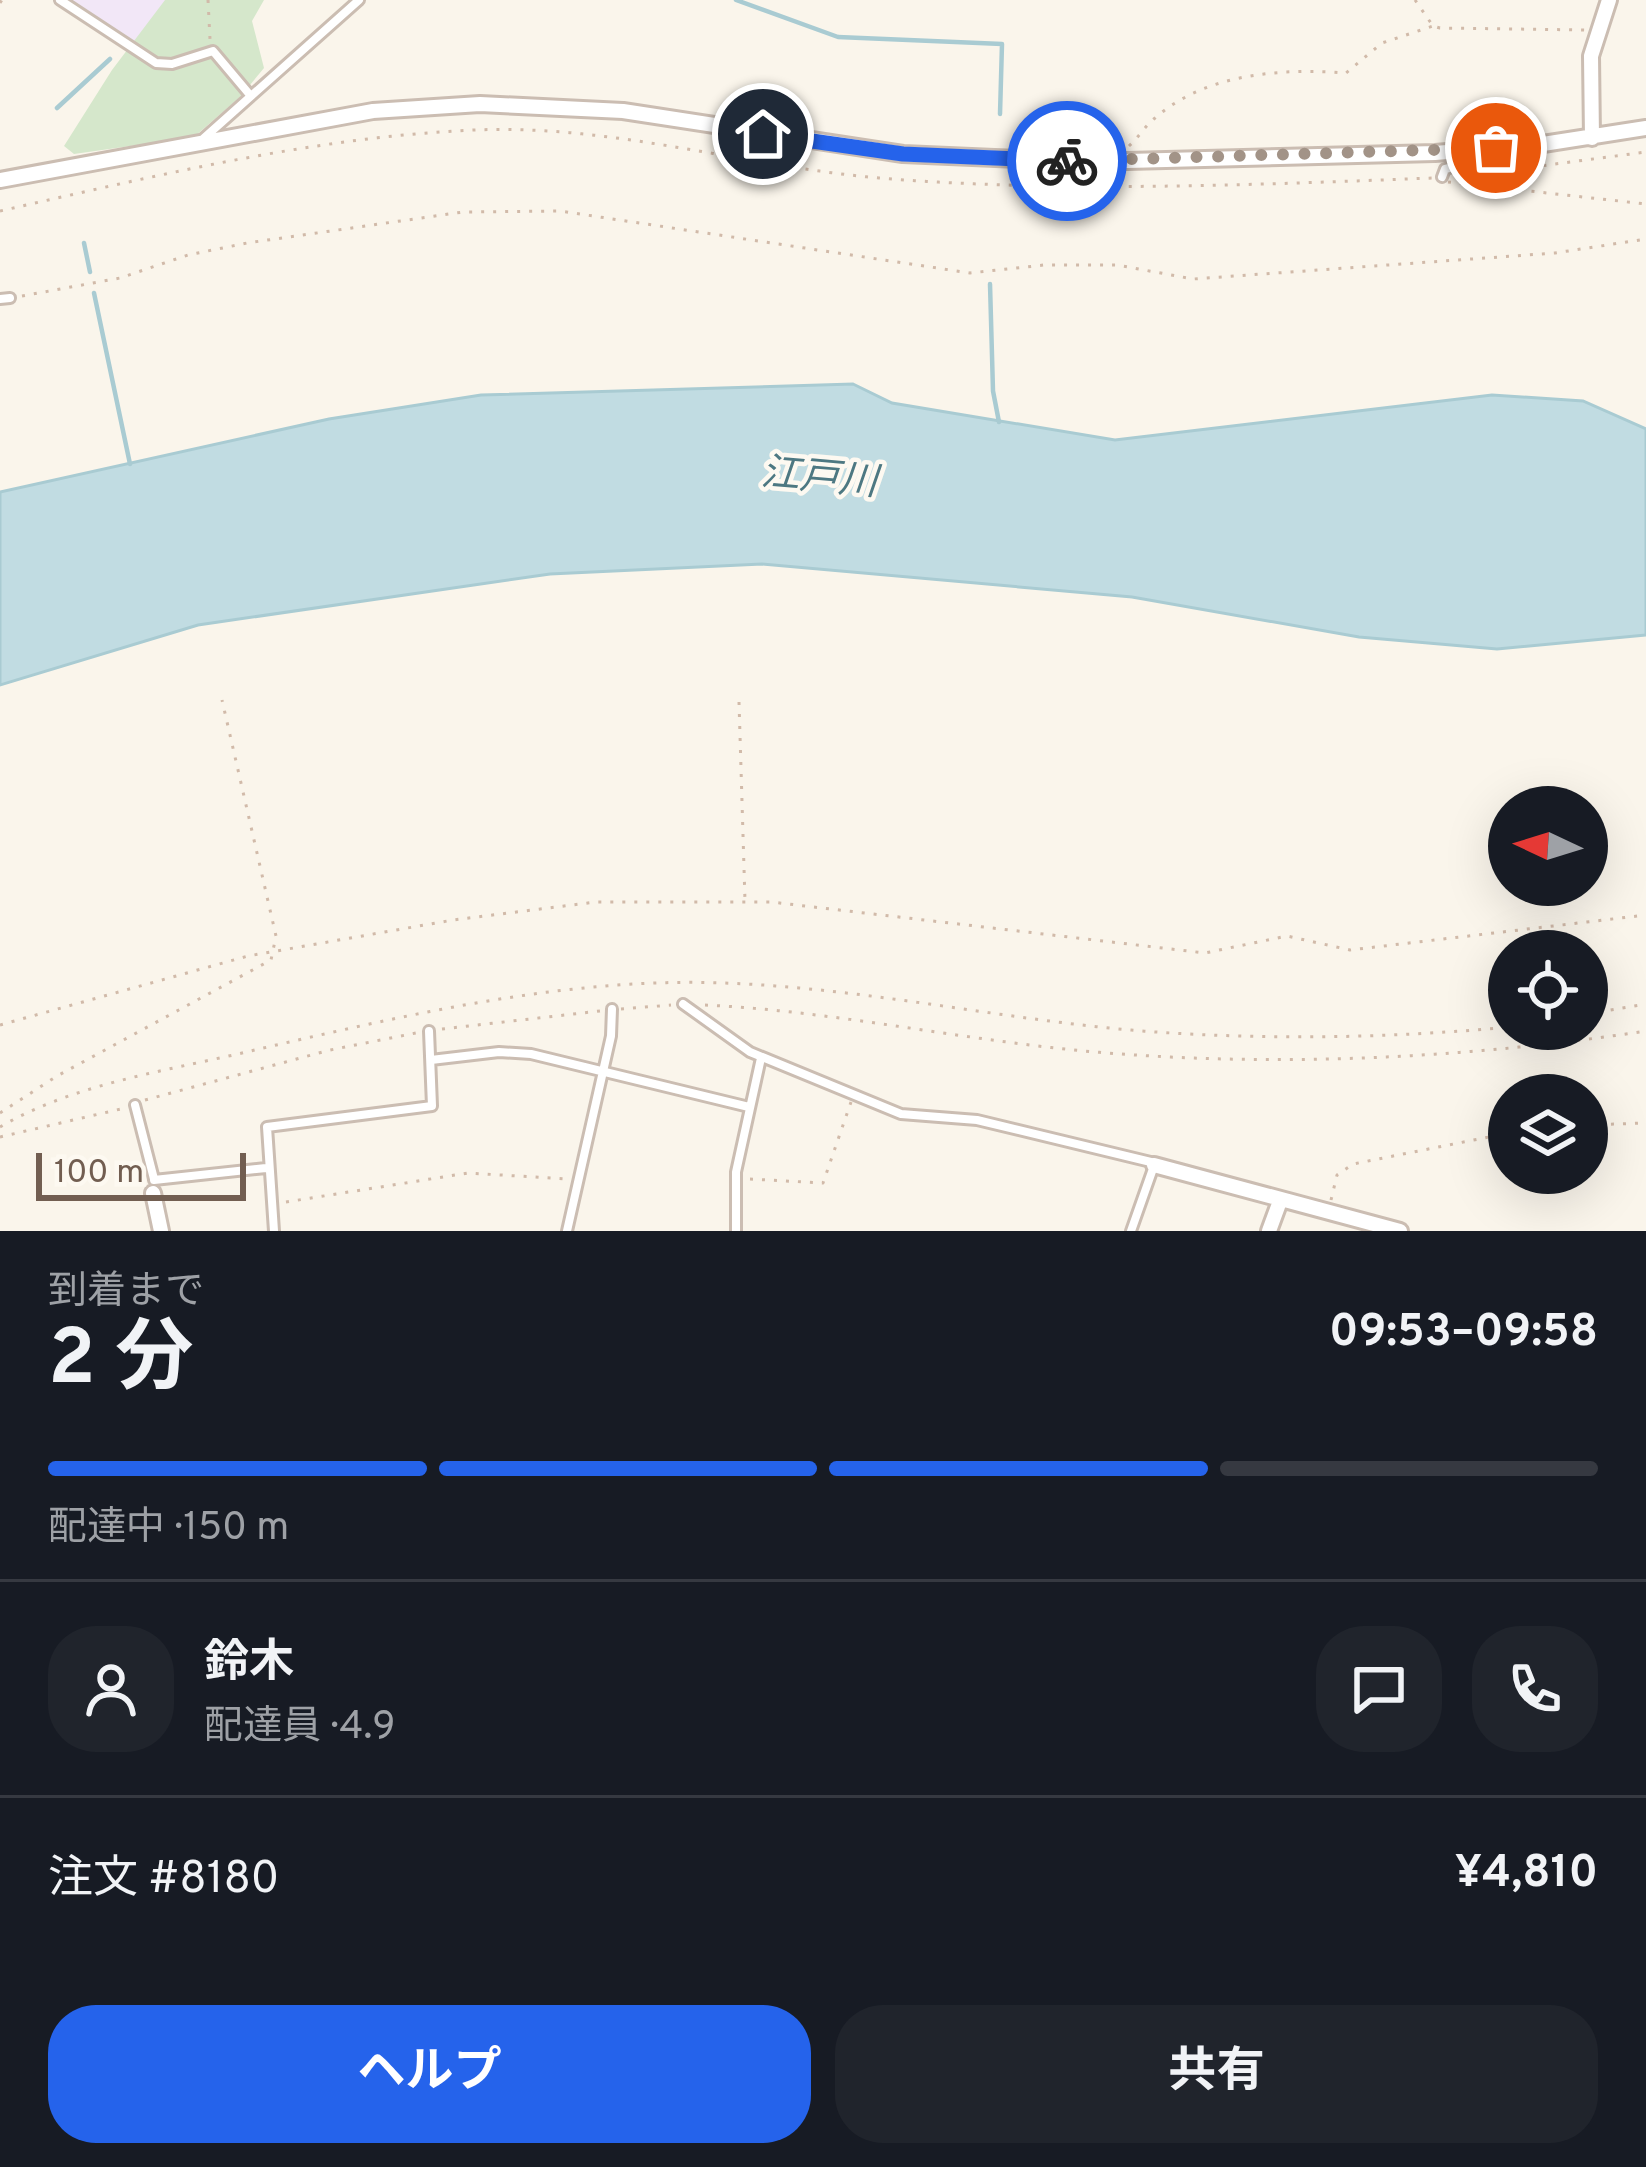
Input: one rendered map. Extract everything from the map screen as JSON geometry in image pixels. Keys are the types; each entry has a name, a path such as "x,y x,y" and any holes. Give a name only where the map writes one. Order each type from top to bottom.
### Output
{"street":[{"path":"1592,138 1589,88 1598,32 1609,0"},
{"path":"0,180 373,112 500,104 622,111 903,154 1108,162 1496,148 1646,128"},
{"path":"1154,1165 1371,1227 1400,1231"},
{"path":"153,1186 161,1231"},
{"path":"1270,1231 1280,1201"},
{"path":"1320,1231 1326,1213"}],"lane":[{"path":"60,0 156,63 172,64 213,51 250,95"},
{"path":"200,142 359,0"},
{"path":"1442,177 1445,169 1487,159 1496,148"},
{"path":"683,1004 761,1058 853,1098 916,1118 977,1120 1040,1133 1154,1165 1131,1231"},
{"path":"567,1231 604,1069 612,1010"},
{"path":"274,1231 266,1168 267,1126 432,1106 429,1031"},
{"path":"430,1060 512,1052 604,1069 749,1107"},
{"path":"736,1231 736,1178 761,1058"},
{"path":"135,1106 153,1186 266,1168"}],"path":[{"path":"208,0 211,46"},
{"path":"1414,0 1432,26"},
{"path":"1108,162 1145,132 1154,118 1200,93 1265,72 1346,73 1382,43 1407,31 1432,26 1598,32"},
{"path":"0,211 355,140 476,130 569,131 878,178 1220,187 1524,171 1646,152"},
{"path":"1442,177 1452,186 1646,204"},
{"path":"5,298 120,278 188,255 248,243 463,212 560,212 970,273 1044,265 1117,265 1193,279 1532,255 1646,239"},
{"path":"0,1113 57,1076 271,960 276,936 222,700"},
{"path":"739,702 745,902"},
{"path":"0,1025 274,951 453,920 596,902 745,902 1205,953 1288,936 1350,950 1646,915"},
{"path":"0,1137 135,1106 330,1050 429,1031 683,1004 821,1014 1039,1046 1189,1058 1343,1059 1526,1049 1646,1031"},
{"path":"1608,1010 1646,1004"},
{"path":"1216,1034 1488,1028"},
{"path":"736,1178 823,1183 853,1098"},
{"path":"1608,1124 1646,1123"},
{"path":"1326,1213 1337,1175 1353,1164 1488,1137"},
{"path":"272,1202 468,1173 576,1180"}],"shaded area":[{"path":"67,0 203,0 160,59"}],"green space":[{"path":"165,0 264,0 252,21 264,68 240,97 194,137 74,154 64,146 112,70"}],"water":[{"name":"江戸川","path":"853,384 892,403 1115,440 1492,395 1583,401 1646,429 1646,635 1497,649 1359,637 1132,597 762,564 550,574 198,625 0,685 0,492 329,419 481,395"}],"waterway":[{"path":"736,0 838,37 1002,44 1000,114"},
{"path":"57,108 110,59"},
{"path":"84,243 90,272"},
{"path":"990,284 993,391 999,422"},
{"path":"94,293 130,464"}],"way so far":[{"path":"1067,161 1496,148"}],"route":[{"path":"763,134 903,154 1067,161"}]}
